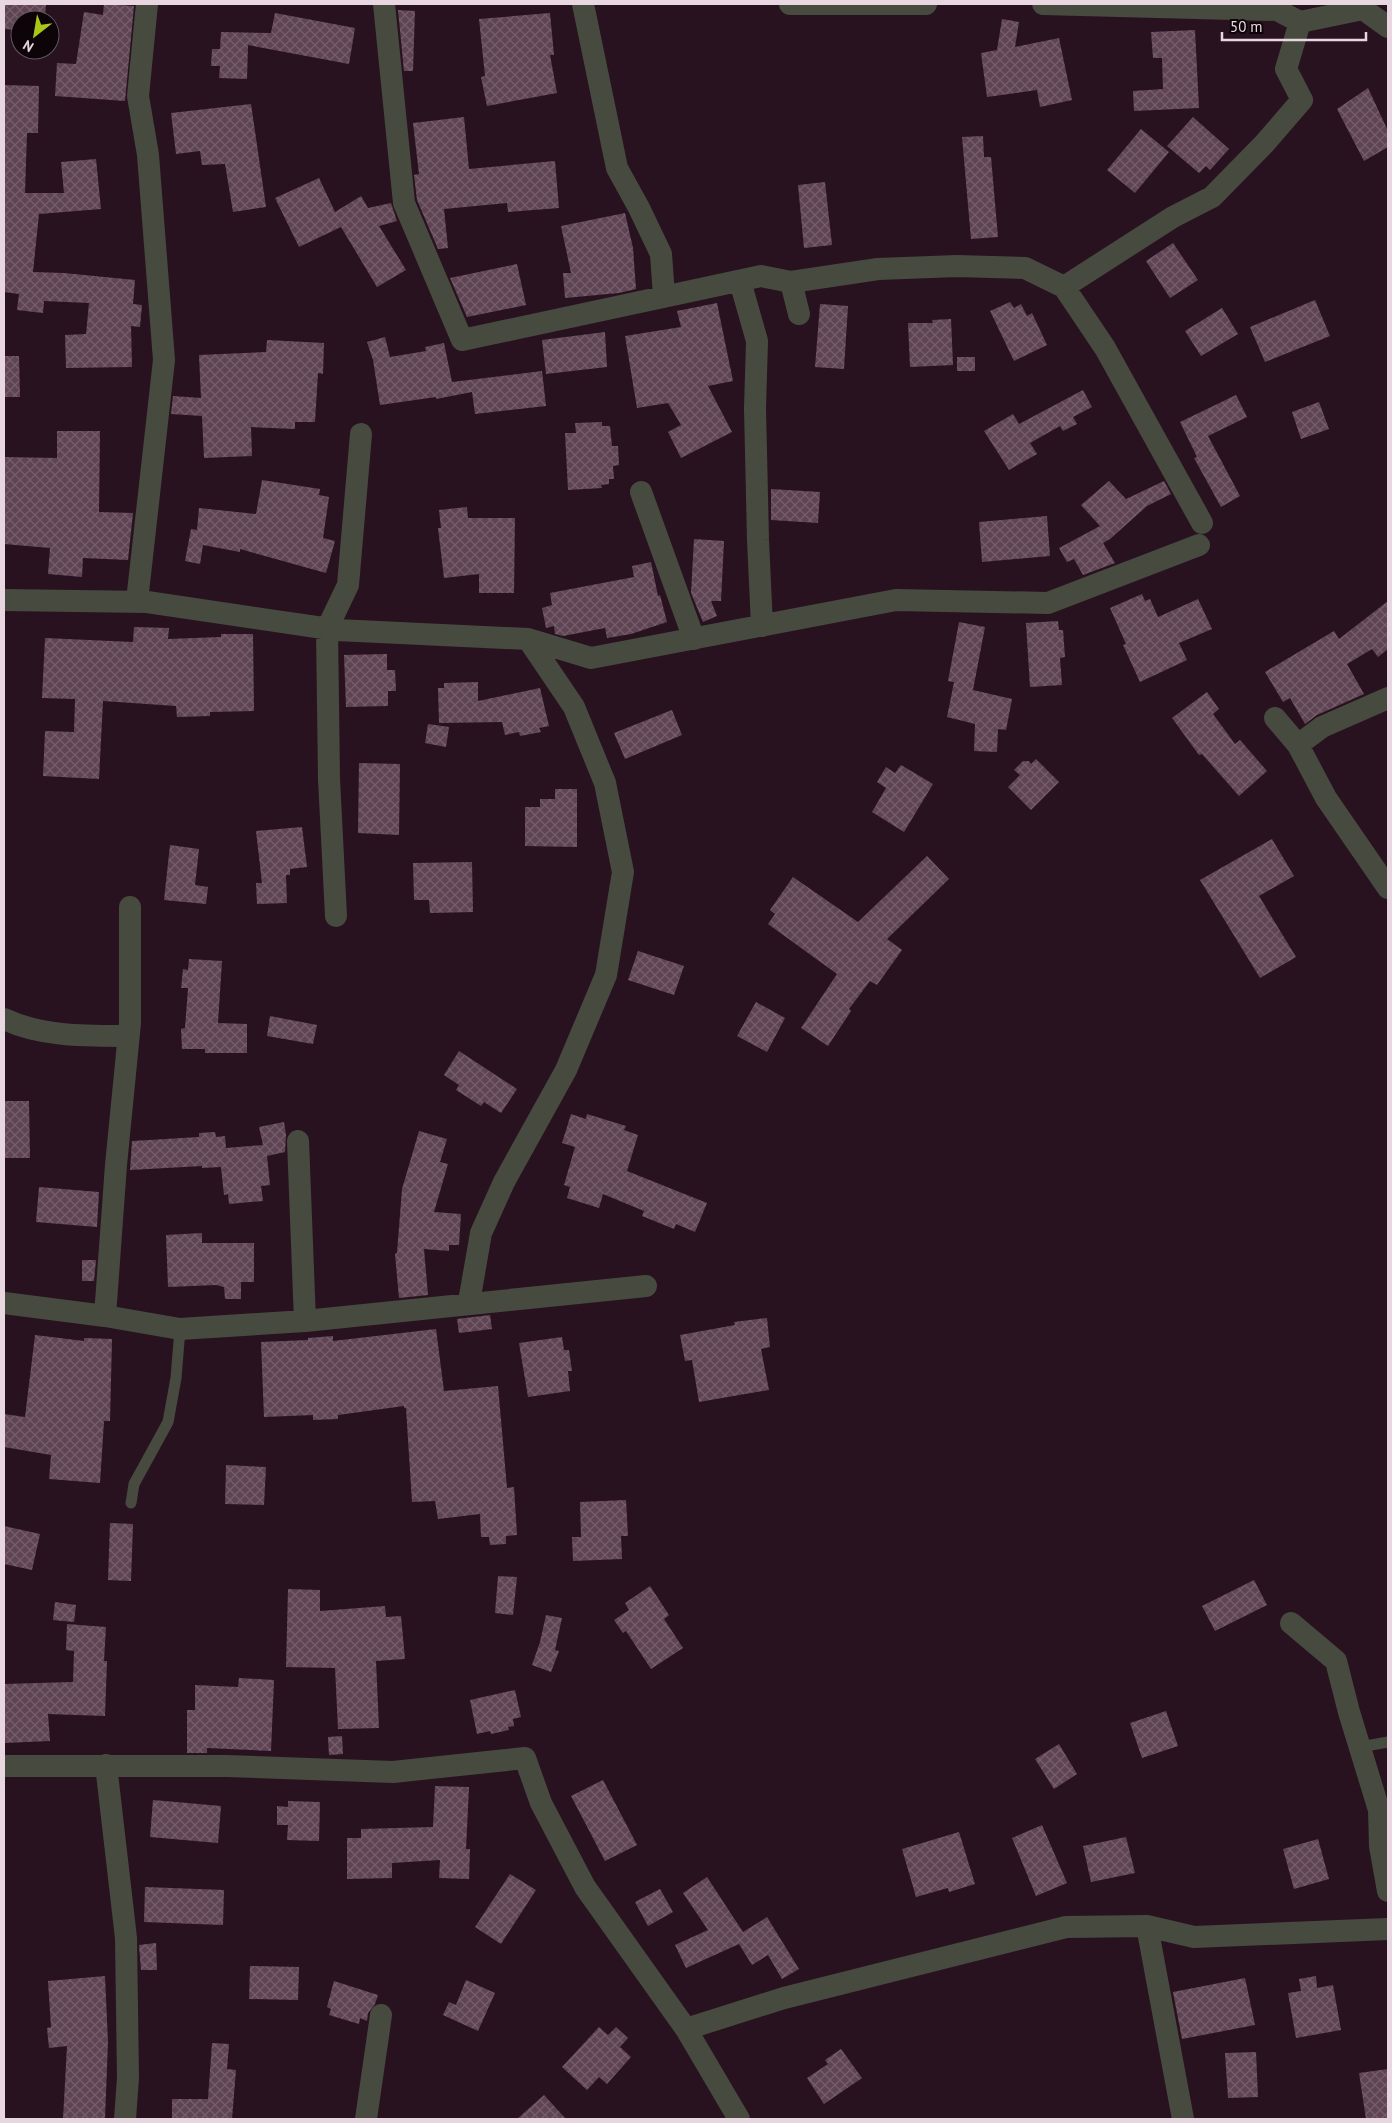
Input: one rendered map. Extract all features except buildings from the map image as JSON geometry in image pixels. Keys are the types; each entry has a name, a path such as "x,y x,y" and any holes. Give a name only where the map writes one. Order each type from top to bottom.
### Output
{"street":[{"path":"137,601 164,360 148,155 138,96 147,4"},
{"path":"4,600 137,601 327,629 528,638 591,658 896,600 1048,603 1201,534 1105,348 1064,287 1024,268 957,266 878,269 791,282 761,276 462,340 404,203 384,4"},
{"path":"583,4 617,168 639,208 660,254 664,296"},
{"path":"790,4 926,4"},
{"path":"1043,4 1276,10 1300,22 1364,6 1388,27"},
{"path":"1064,287 1173,217 1212,197 1264,144 1302,100 1286,69 1300,22"},
{"path":"740,281 757,341 755,408 762,626"},
{"path":"791,282 799,314"},
{"path":"336,916 329,779 327,629 348,585 361,434"},
{"path":"641,492 694,639"},
{"path":"469,1302 481,1233 504,1182 566,1070 606,976 623,872 605,783 574,708 528,638"},
{"path":"1298,745 1322,727 1388,698"},
{"path":"1275,718 1298,745 1326,798 1388,888"},
{"path":"105,1316 128,1036 130,907"},
{"path":"4,1019 19,1026 61,1034 128,1036"},
{"path":"298,1141 305,1321"},
{"path":"4,1303 105,1316 180,1329 305,1321 469,1302 646,1286"},
{"path":"1291,1623 1336,1661 1379,1810 1380,1846 1388,1891"},
{"path":"4,1766 106,1765 393,1772 525,1758 542,1803 585,1887 686,2029 739,2119"},
{"path":"106,1765 126,1938 128,2078 125,2119"},
{"path":"686,2029 784,1998 1066,1927 1147,1926 1194,1937 1388,1929"},
{"path":"1147,1926 1183,2119"},
{"path":"366,2119 381,2016"}],"lane":[{"path":"131,1504 134,1484 168,1422 176,1378 180,1329"},
{"path":"1360,1747 1388,1742"}]}
